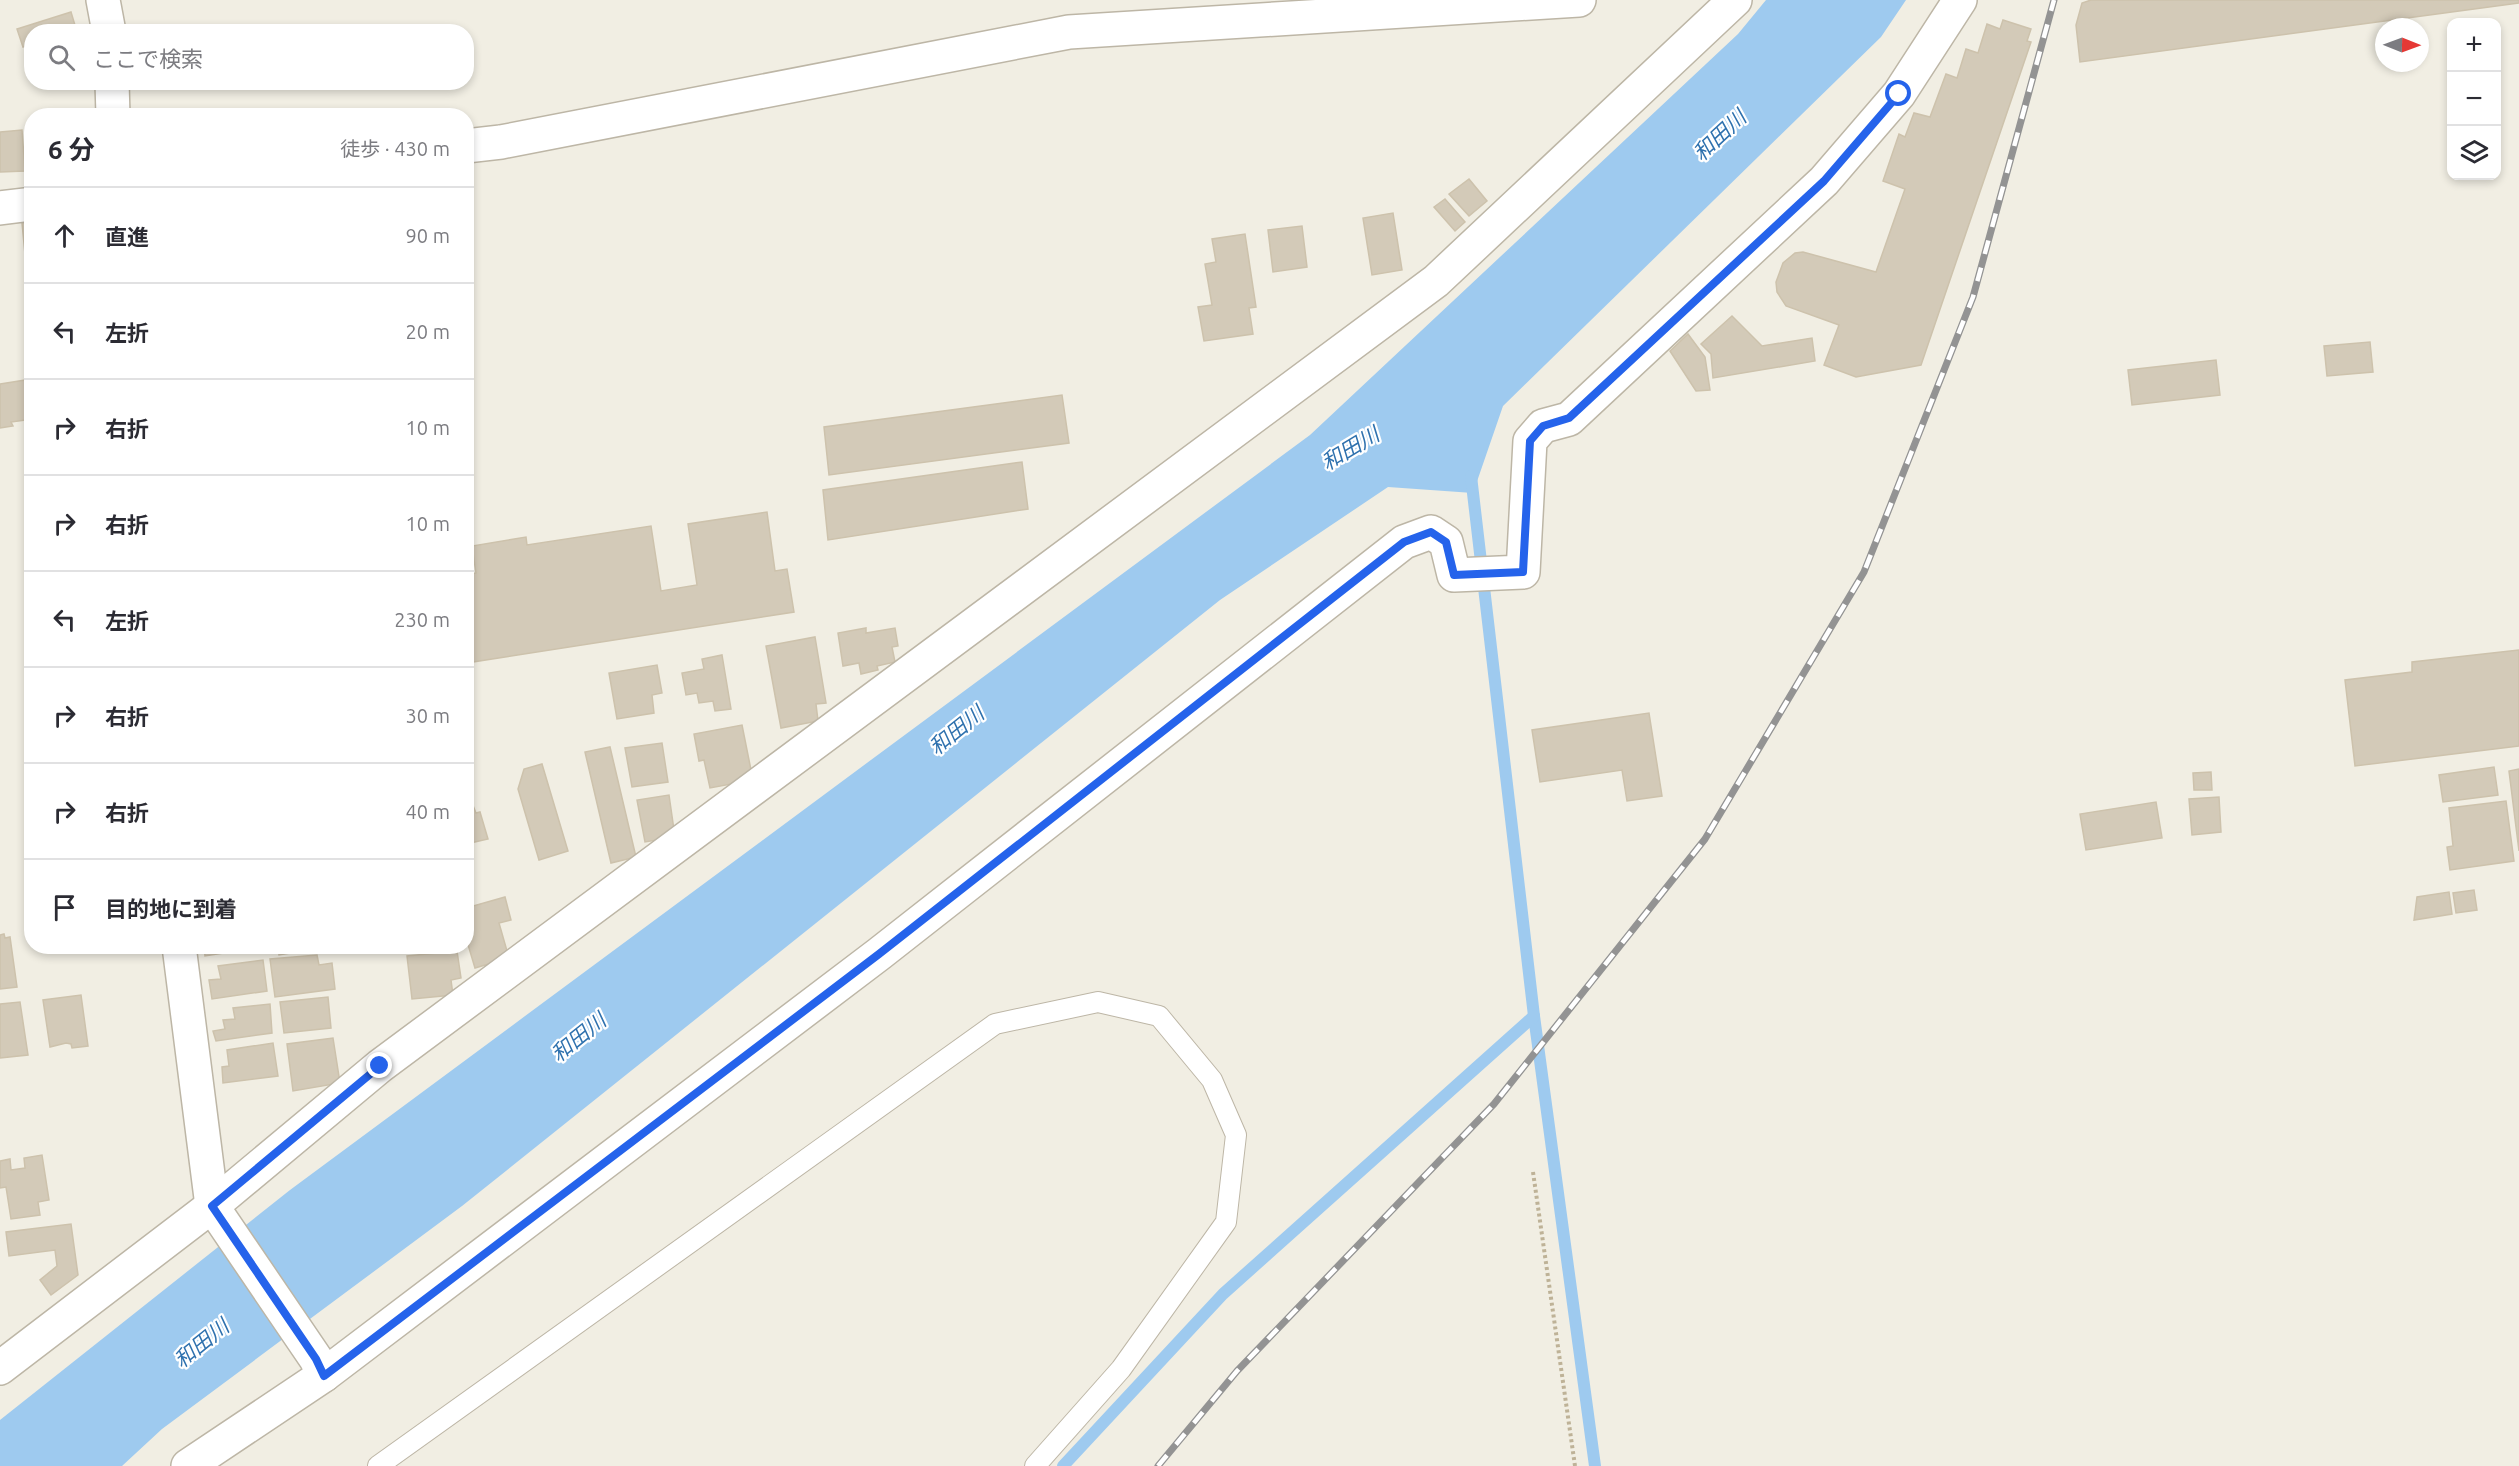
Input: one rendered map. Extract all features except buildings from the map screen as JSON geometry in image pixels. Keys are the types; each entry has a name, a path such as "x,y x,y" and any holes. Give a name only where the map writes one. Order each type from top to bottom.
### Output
{"street":[{"path":"103,0 108,24"},
{"path":"474,145 501,142 1069,32 1579,0"},
{"path":"0,1368 212,1206 380,1066 1436,281 1735,0"},
{"path":"188,1466 879,954 1404,542 1431,532 1446,542 1454,575 1523,572 1530,441 1543,426 1569,418 1824,181 1899,94 1960,0"},
{"path":"112,90 113,108"},
{"path":"0,207 24,205"},
{"path":"180,954 212,1206 320,1367"}],"lane":[{"path":"378,1466 995,1024 1098,1002 1159,1016 1212,1080 1236,1135 1226,1222 1121,1369 1035,1466"}],"path":[{"path":"1533,1172 1575,1466"}],"water":[{"name":"和田川","path":"1766,0 1906,0 1881,37 1503,406 1473,493 1388,487 1220,600 462,1206 162,1429 122,1466 0,1466 0,1420 290,1190 1310,435 1738,34"}],"waterway":[{"path":"1471,476 1534,1016 1595,1466"},
{"path":"1063,1466 1223,1294 1534,1016"}],"railway":[{"path":"1158,1466 1237,1371 1494,1104 1705,839 1864,572 1973,297 2054,0"}],"route":[{"path":"380,1066 212,1206 316,1359 324,1376 879,954 1404,542 1431,532 1446,542 1454,575 1523,572 1530,441 1543,426 1569,418 1824,181 1899,94"}]}
